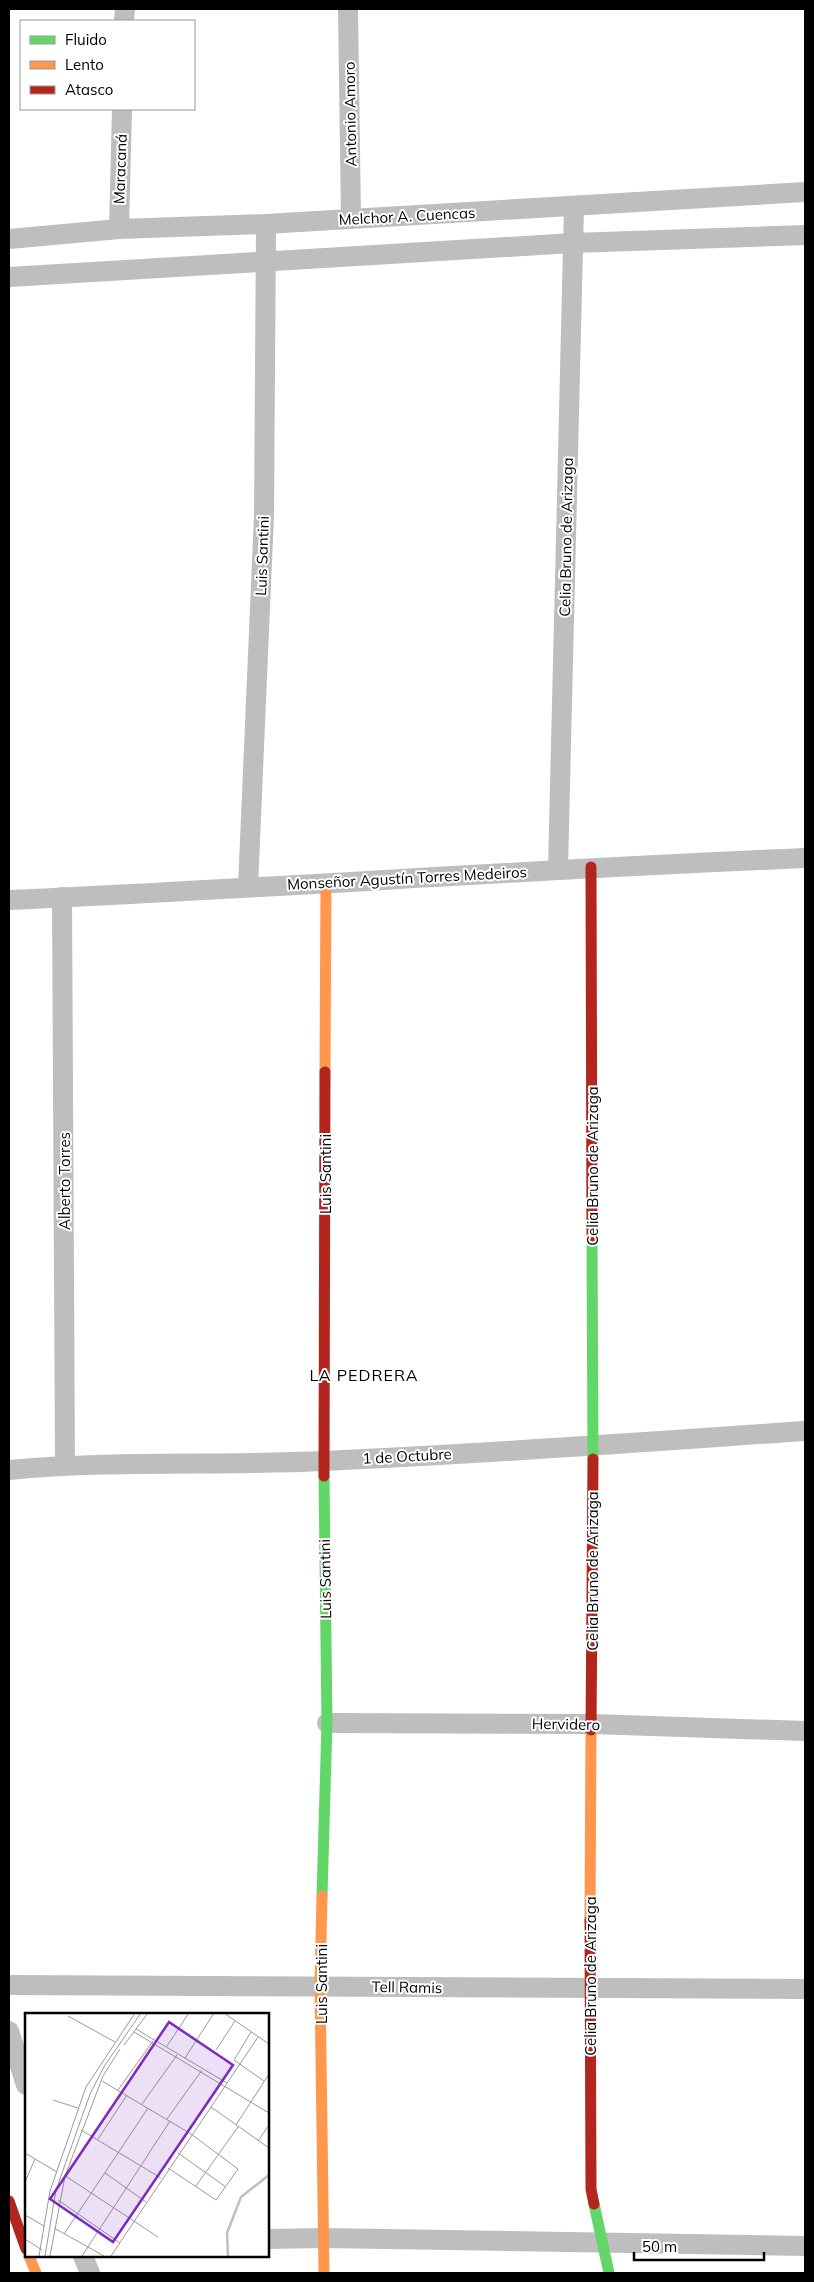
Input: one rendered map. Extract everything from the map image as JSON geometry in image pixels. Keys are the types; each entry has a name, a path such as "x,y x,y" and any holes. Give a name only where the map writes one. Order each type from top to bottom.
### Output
{"main road":[{"name":"Celia Bruno de Arizaga","path":"591,867 593,1446 590,1988 592,2189 609,2273"},
{"name":"Luis Santini","path":"324,2273 320,1986 327,1723 324,1461 326,884"},
{"path":"9,2201 25,2246"},
{"path":"29,2257 36,2273"}],"street":[{"name":"Antonio Amoro","path":"348,9 351,219"},
{"name":"Maracaná","path":"119,229 122,110"},
{"name":"Melchor A. Cuencas","path":"9,238 119,229 266,224 805,192"},
{"name":"Celia Bruno de Arizaga","path":"558,869 574,206"},
{"name":"Luis Santini","path":"248,887 264,515 266,224"},
{"path":"9,277 573,243 805,234"},
{"name":"Monseñor Agustín Torres Medeiros","path":"9,900 326,884 591,867 805,858"},
{"name":"Alberto Torres","path":"62,897 65,1465"},
{"name":"1 de Octubre","path":"9,1470 65,1465 324,1461 593,1446 805,1431"},
{"name":"Hervidero","path":"327,1723 591,1724 805,1731"},
{"name":"Tell Ramis","path":"9,1985 805,1989"},
{"path":"9,2031 25,2082"},
{"path":"269,2239 324,2238 805,2246"},
{"path":"83,2257 90,2273"}],"traffic: fast":[{"path":"592,1239 593,1459"},
{"path":"322,1896 327,1723 324,1476"},
{"path":"594,2204 609,2273"}],"traffic: slow":[{"path":"325,1072 326,884"},
{"path":"590,1920 591,1730"},
{"path":"322,1896 320,1986 324,2273"},
{"path":"29,2257 36,2273"}],"traffic: jam":[{"path":"591,867 592,1239"},
{"path":"324,1476 325,1072"},
{"path":"591,1730 593,1459"},
{"path":"590,1920 591,2189 594,2204"},
{"path":"9,2201 25,2246"}],"district":[{"name":"LA PEDRERA","path":"364,1375"}]}
